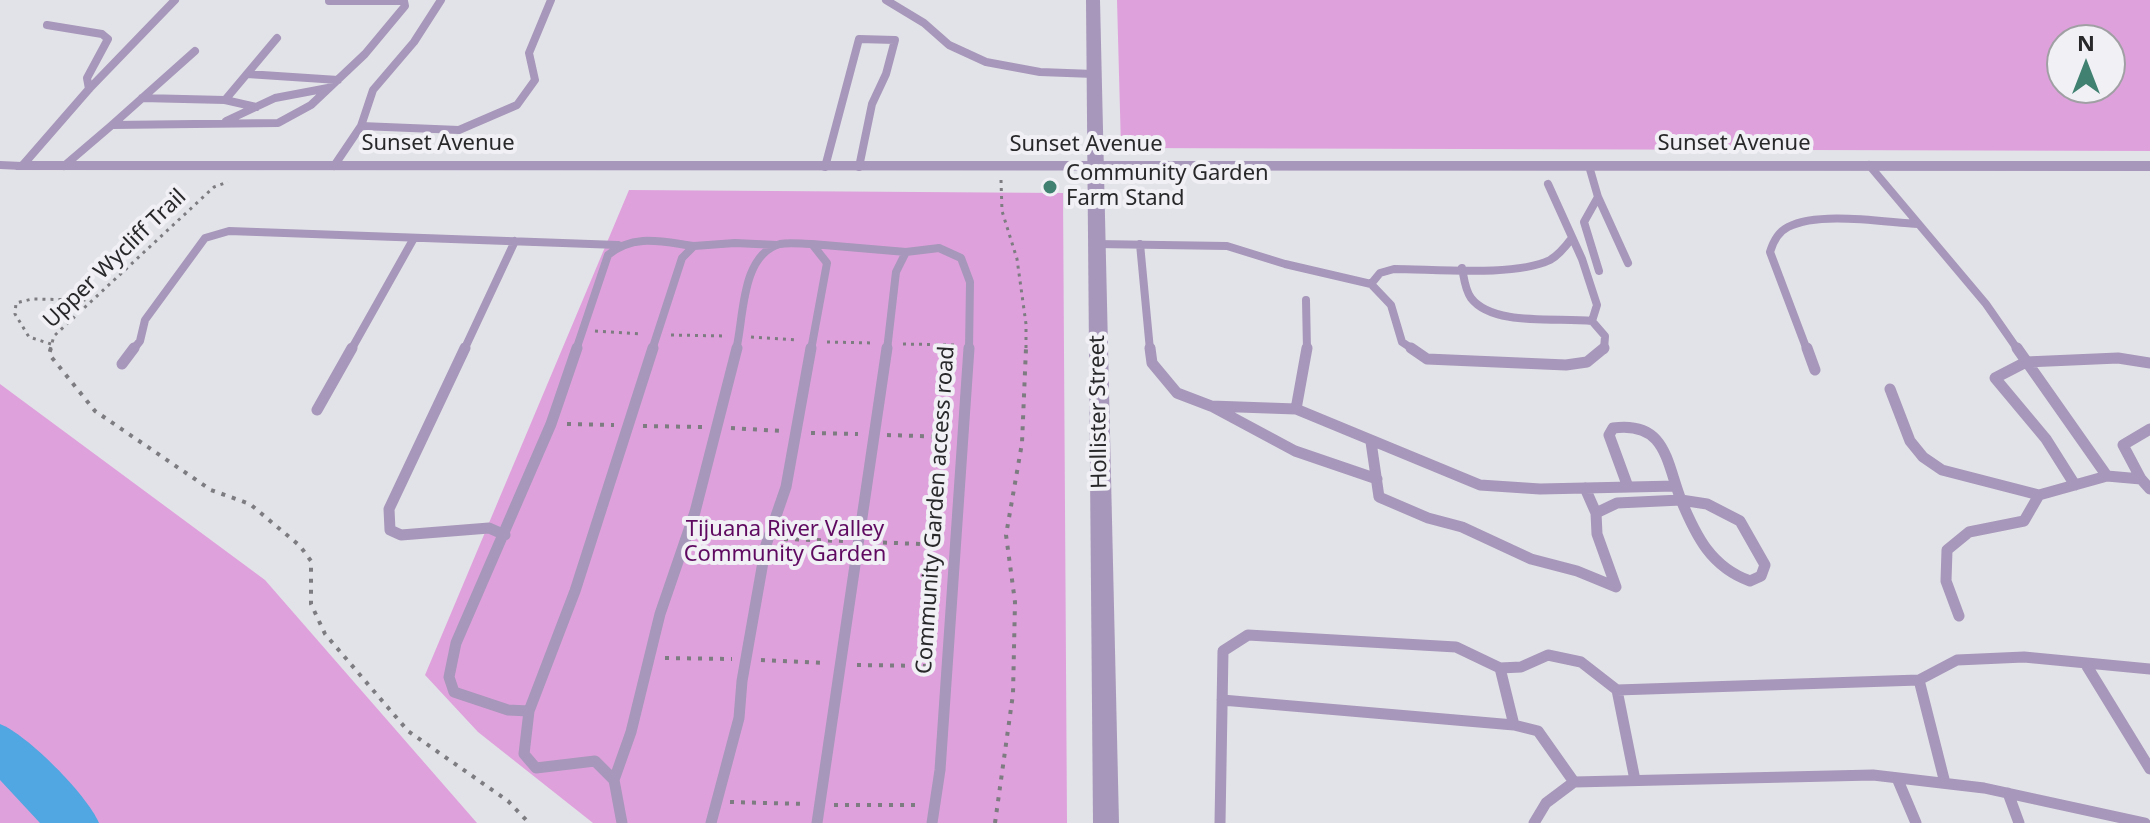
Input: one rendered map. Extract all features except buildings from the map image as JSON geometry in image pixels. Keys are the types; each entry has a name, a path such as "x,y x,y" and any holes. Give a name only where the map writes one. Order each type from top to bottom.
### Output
{"street":[{"name":"Hollister Street","path":"1093,0 1106,823"},
{"name":"Sunset Avenue","path":"22,166 2150,166"}],"lane":[{"path":"0,165 22,166 89,89 175,0"},
{"path":"334,166 361,126 373,90 414,42 441,0"},
{"path":"361,126 459,130 517,105 535,80 529,53 551,0"},
{"path":"886,0 923,23 952,47 983,61 1025,71 1094,74"},
{"path":"112,125 278,123 311,105 365,54 409,3 329,1"},
{"path":"47,25 102,34 108,39 87,78 89,89"},
{"path":"225,100 277,38"},
{"path":"825,167 859,39 895,40 886,74 872,104 859,167"},
{"path":"64,166 195,51"},
{"path":"247,74 338,80"},
{"path":"221,124 275,98 330,87"},
{"path":"142,98 225,100 256,107"},
{"path":"1869,165 1986,304 2107,476"},
{"path":"1589,166 1598,197 1628,263"},
{"path":"1548,184 1597,305 1592,321"},
{"path":"1598,197 1584,222 1599,271"},
{"path":"1815,370 1770,252 1774,240 1789,226 1826,220 1918,224"},
{"name":"Community Garden access road","path":"122,364 140,341 145,320 205,238 229,231 618,245 641,238 694,246 812,244 906,252 939,248 961,258 970,282 964,438 946,667 942,763 932,823"},
{"path":"317,410 414,238"},
{"path":"1371,284 1380,273 1394,269 1546,262 1558,255 1572,238"},
{"path":"505,535 489,528 401,535 390,530 389,509 515,241"},
{"path":"711,823 736,730 768,538 786,487 827,263 812,244"},
{"path":"1096,244 1227,246 1285,264 1371,284 1391,305 1402,342 1427,359 1566,365 1587,362 1600,356 1605,343 1600,327 1592,321 1517,317 1488,310 1471,298 1462,268"},
{"path":"1140,244 1145,321 1152,363 1177,393 1211,406 1295,451 1377,479"},
{"path":"529,711 508,710 454,692 449,677 465,619 505,535 523,484 551,424 585,331 608,255 618,245"},
{"path":"622,823 614,780 631,732 648,658 687,535 740,336 744,303 758,260 777,245"},
{"path":"614,780 595,761 536,768 524,754 529,711 575,591 682,258 694,246"},
{"path":"817,823 857,541 876,435 896,272 906,252"},
{"path":"1296,409 1307,354 1306,300"},
{"path":"2075,485 2046,439 1995,378 2026,362 2118,358 2150,363"},
{"path":"1890,389 1910,441 1923,457 1942,470 2039,495 2107,476 2141,479"},
{"path":"1211,406 1296,409 1480,485 1585,488 1676,486"},
{"path":"1596,513 1617,503 1682,500 1707,504 1740,521 1765,565 1761,576 1750,581 1722,572 1703,547 1682,500 1676,486 1656,436 1646,429 1613,428 1609,435 1628,487"},
{"path":"2150,429 2123,445 2141,479 2150,489"},
{"path":"1371,442 1379,497 1428,518 1462,527 1531,559 1577,571 1616,587 1597,534 1596,513 1585,488"},
{"path":"1959,616 1946,581 1947,550 1969,532 2024,521 2039,495"},
{"path":"1220,823 1223,651 1248,635 1456,647 1500,668 1521,667 1548,655 1581,662 1617,690 1635,780"},
{"path":"1617,690 1919,680 1957,660 2024,657 2150,669"},
{"path":"2085,663 2150,769"},
{"path":"1500,668 1514,725"},
{"path":"1919,680 1945,783"},
{"path":"1222,700 1514,725 1538,731 1574,782"},
{"path":"1534,823 1546,803 1574,782 1873,775 2008,793 2145,823"},
{"path":"1897,778 1916,823"},
{"path":"2008,793 2019,823"}],"path":[{"path":"995,823 1013,694 1015,602 1006,535 1022,443 1026,372 1026,324 1017,259 1002,211 1002,167"},
{"name":"Upper Wycliff Trail","path":"230,182 214,187 124,274 91,300 54,336 49,354 95,411 211,490 250,504 300,546 311,561 311,604 325,634 408,731 508,801 529,823"},
{"path":"51,344 29,337 15,314 16,303 24,299 74,303 91,300"},
{"path":"585,331 968,346"},
{"path":"551,424 715,427 964,438"},
{"path":"687,535 957,545"},
{"path":"648,658 946,667"}],"green space":[{"path":"1117,0 2150,0 2150,151 1121,148"},
{"name":"Tijuana River Valley Community Garden","path":"629,190 1063,193 1067,823 593,823 478,732 425,675"},
{"path":"0,384 265,580 477,823 0,823"}],"waterway":[{"path":"0,746 74,823"}],"place":[{"name":"Community Garden Farm Stand","path":"1050,187"}]}
